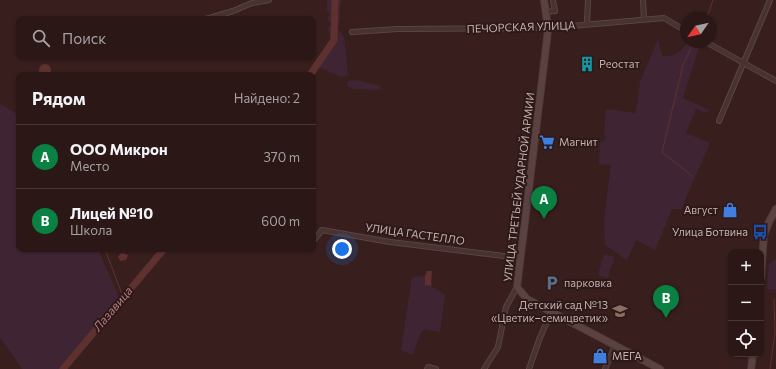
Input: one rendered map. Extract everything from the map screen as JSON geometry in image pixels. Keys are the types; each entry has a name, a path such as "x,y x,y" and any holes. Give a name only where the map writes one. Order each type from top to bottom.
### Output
{"main road":[{"name":"УЛИЦА ТРЕТЬЕЙ УДАРНОЙ АРМИИ","path":"517,287 548,28 544,0"},
{"path":"763,249 764,235 776,209"},
{"path":"517,287 527,299 660,369"},
{"path":"751,369 753,357"}],"street":[{"path":"216,16 234,11 252,3 268,0"},
{"path":"546,12 555,11 553,0"},
{"path":"587,24 588,0"},
{"path":"643,0 644,19"},
{"path":"719,121 742,63 770,0"},
{"name":"ПЕЧОРСКАЯ УЛИЦА","path":"352,32 398,29 548,28 664,18 680,27"},
{"path":"716,48 776,81"},
{"name":"УЛИЦА ГАСТЕЛЛО","path":"316,237 322,230 390,242 520,258"},
{"name":"УЛИЦА ТРЕТЬЕЙ УДАРНОЙ АРМИИ","path":"484,369 498,348 506,307 517,287"},
{"path":"529,369 551,312"},
{"path":"605,369 615,346"},
{"path":"427,369 428,367 436,369"}],"shaded area":[{"path":"327,0 342,0 340,7 340,21 337,28 344,37 348,75 341,77 319,67 317,64 319,58 328,48 330,41 328,29 331,23 327,20 330,14 327,10"},
{"path":"658,39 662,56 677,54 684,48 699,48 683,98 709,110 707,113 696,109 686,133 710,143 681,209 672,209 655,250 636,240 627,260 605,245 604,221 611,165 599,164 600,142 606,140 604,133 606,109 636,113 640,82"},
{"path":"43,64 47,64 51,68 51,72 39,72 39,68"},
{"path":"356,80 380,86 380,90 354,89 347,86 348,81"},
{"path":"0,104 16,113 16,252 99,252 119,297 61,369 22,369 0,337"},
{"path":"122,253 128,255 126,260 120,261 118,256"},
{"path":"604,254 614,257 608,278 598,275"},
{"path":"776,259 776,290 767,289 769,264"},
{"path":"427,271 432,271 431,286 425,285 425,276"},
{"path":"425,276 425,285 431,286 445,295 440,332 424,329 420,334 413,355 401,350 412,277"}],"waterway":[{"name":"Лазавица","path":"312,72 334,40 335,0"},
{"path":"709,12 713,0"},
{"path":"691,48 683,65 662,152 692,176"},
{"path":"106,252 123,297"},
{"name":"Лазавица","path":"63,369 161,252"},
{"path":"770,369 775,332 774,299"}],"place":[{"name":"Реостат","path":"587,64"},
{"name":"Магнит","path":"547,142"},
{"name":"Август","path":"730,210"},
{"name":"ООО Микрон","path":"544,219"},
{"name":"Улица Ботвина","path":"760,232"},
{"name":"парковка","path":"552,283"},
{"name":"Детский сад №13 «Цветик–семицветик»","path":"620,311"},
{"name":"Лицей №10","path":"666,318"},
{"name":"МЕГА","path":"600,356"}]}
